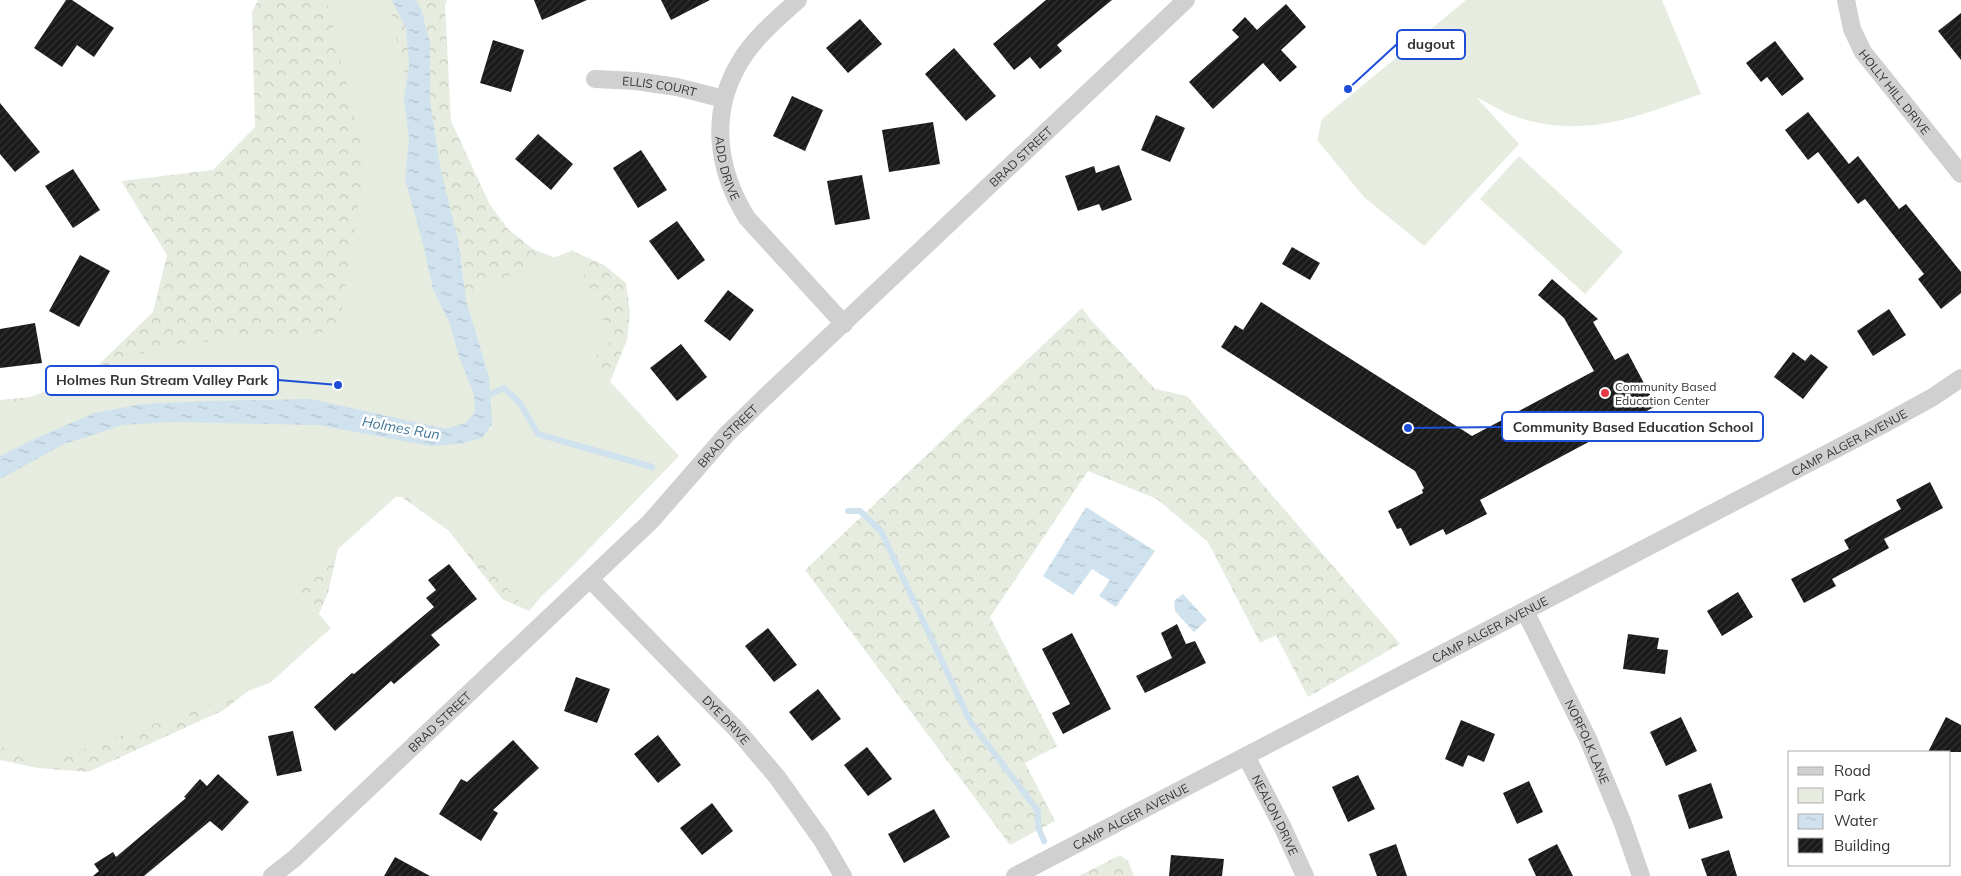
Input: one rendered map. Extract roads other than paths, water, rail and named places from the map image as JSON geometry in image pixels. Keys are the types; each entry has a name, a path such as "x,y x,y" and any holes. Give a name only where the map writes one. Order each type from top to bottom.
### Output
{"street":[{"name":"ADD DRIVE","path":"798,0 758,37 740,61 724,99 720,126 720,151 726,177 737,203 747,218 844,324"},
{"name":"BRAD STREET","path":"272,876 302,851 651,521 726,435 1186,0"},
{"name":"HOLLY HILL DRIVE","path":"1846,0 1852,29 1863,52 1961,174"},
{"name":"ELLIS COURT","path":"595,79 636,80 677,87 724,99"},
{"name":"CAMP ALGER AVENUE","path":"1015,876 1884,424 1933,397 1961,378"},
{"name":"DYE DRIVE","path":"590,579 744,737 783,785 822,840 842,876"},
{"name":"NORFOLK LANE","path":"1525,611 1588,739 1623,824 1641,876"},
{"name":"NEALON DRIVE","path":"1246,756 1305,876"}],"water":[{"name":"Holmes Run","path":"392,0 416,0 421,9 430,43 430,102 441,171 458,240 466,300 489,377 492,424 482,438 458,444 430,446 318,425 169,422 123,425 64,444 0,479 0,456 94,413 142,404 311,399 446,429 465,423 475,412 474,394 459,357 450,324 433,289 405,179 409,138 404,99 409,65 406,28"},
{"path":"1086,507 1155,551 1116,607 1099,596 1110,580 1092,569 1073,595 1043,576"},
{"path":"1183,594 1207,620 1194,632 1175,611 1174,601"}],"waterway":[{"path":"491,394 504,388 520,403 538,434 652,467"},
{"path":"848,511 860,511 881,531 970,721 1038,811 1038,827 1044,841"}],"place":[{"name":"dugout","path":"1348,89"},
{"name":"Holmes Run Stream Valley Park","path":"338,385"},
{"name":"Community Based Education Center","path":"1605,393"},
{"name":"Community Based Education School","path":"1408,428"}]}
